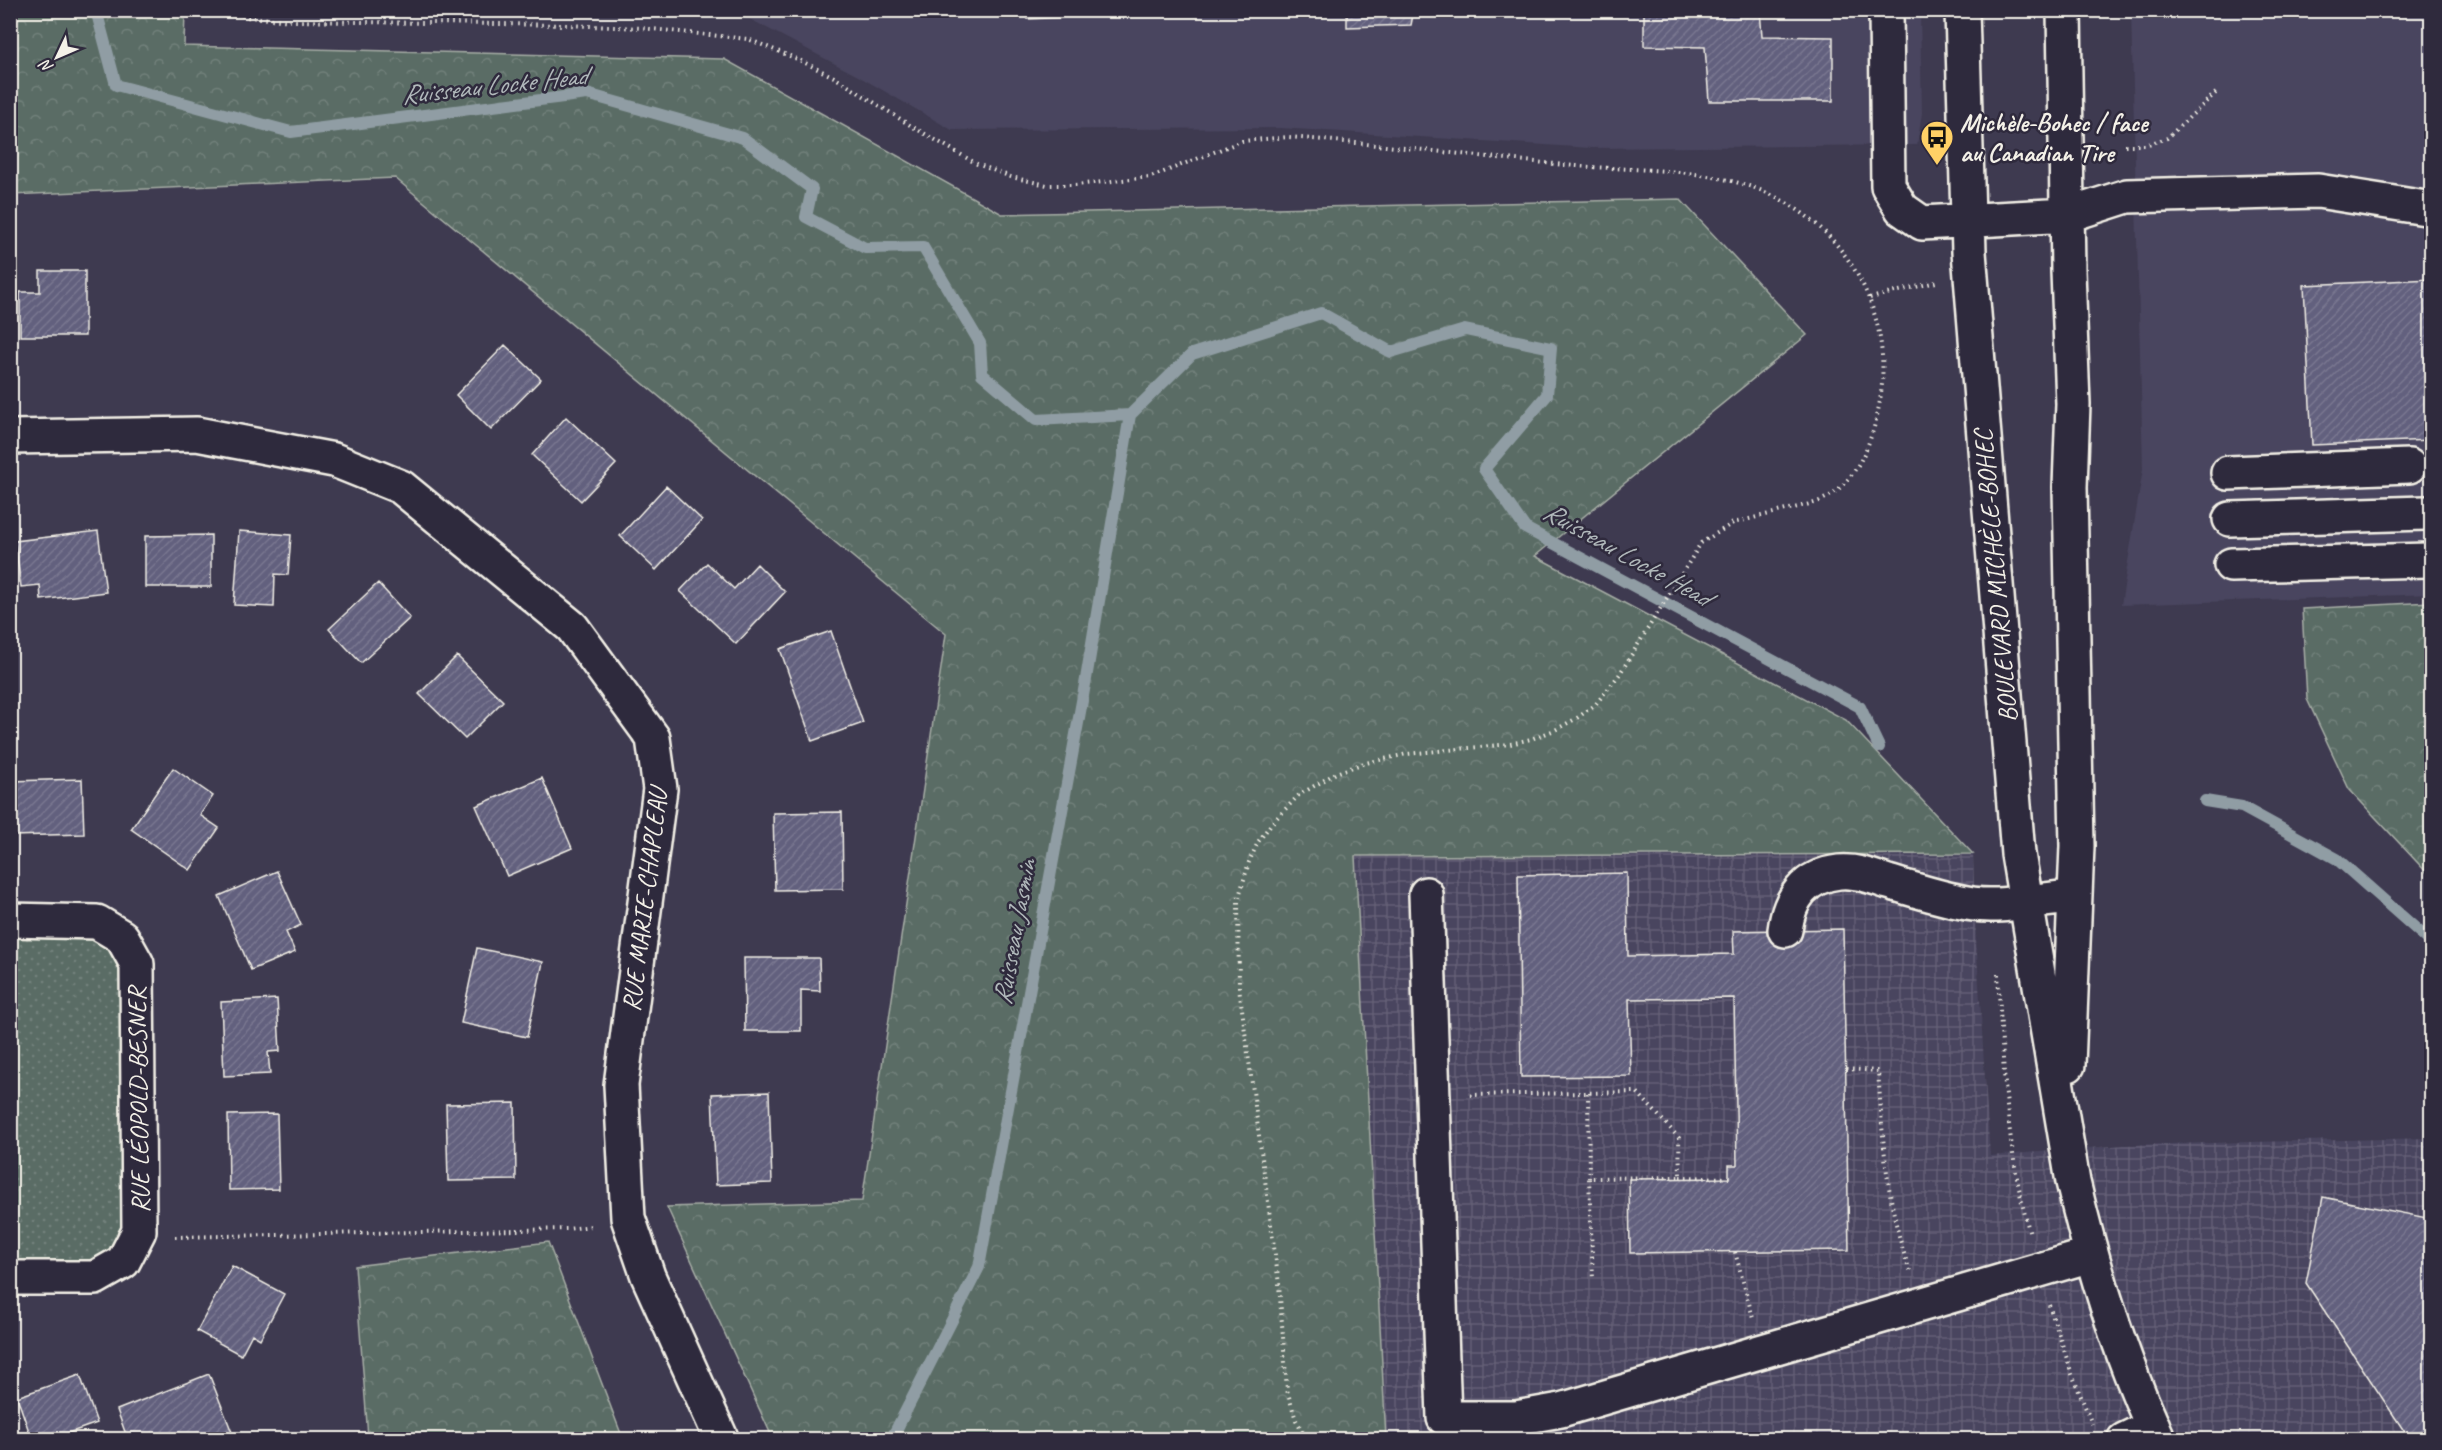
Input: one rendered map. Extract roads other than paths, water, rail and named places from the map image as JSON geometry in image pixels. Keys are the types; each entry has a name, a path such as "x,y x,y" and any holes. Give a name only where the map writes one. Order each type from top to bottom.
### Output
{"street":[{"path":"1886,10 1888,186 1902,209 1922,223 2068,215 2127,196 2319,191 2432,209"},
{"name":"BOULEVARD MICHÈLE-BOHEC","path":"1962,10 1968,221 2017,842 2073,1182 2091,1255 2145,1435"},
{"name":"BOULEVARD MICHÈLE-BOHEC","path":"2064,10 2073,404 2070,487 2077,846 2073,897 2066,1138"},
{"name":"RUE MARIE-CHAPLEAU","path":"10,437 197,434 334,460 401,487 572,627 653,738 660,789 621,1085 628,1218 648,1275 722,1440"},
{"path":"2228,473 2409,466"},
{"path":"2230,519 2426,513"},
{"path":"2231,566 2429,560"},
{"path":"1785,930 1787,910 1801,891 1822,876 1841,871 1861,874 1941,898 1973,904 1995,906 2073,897"},
{"path":"1426,894 1444,1418 1516,1418 1561,1410 2091,1255"},
{"name":"RUE LÉOPOLD-BESNER","path":"10,920 97,922 122,937 137,964 139,1230 123,1262 95,1278 10,1278"}],"waterway":[{"name":"Ruisseau Locke Head","path":"96,10 116,85 291,132 587,94 743,138 812,189 806,217 865,248 923,247 980,343 982,374 1036,420 1130,415 1192,354 1321,313 1391,352 1465,330 1551,348 1547,395 1484,469 1525,528 1860,707 1879,747"},
{"name":"Ruisseau Jasmin","path":"891,1440 979,1267 1086,679 1130,415"},
{"name":"Ruisseau Locke Head","path":"2205,801 2242,807 2337,859 2432,943"}],"place":[{"name":"Michèle-Bohec / face au Canadian Tire","path":"1937,166"}]}
